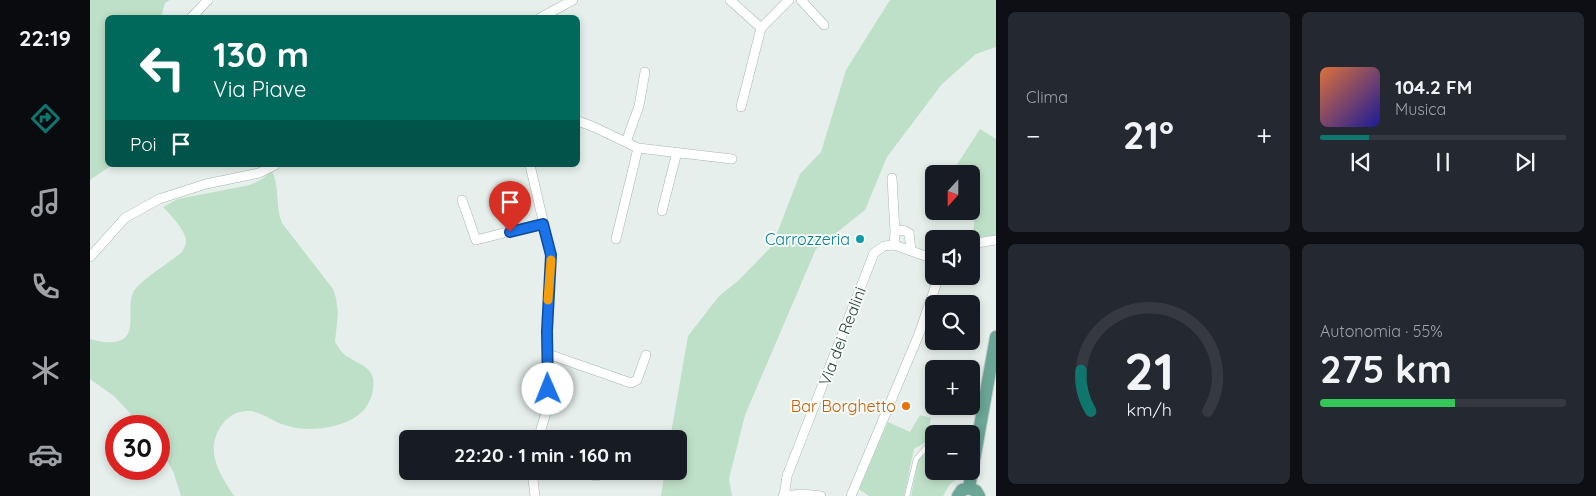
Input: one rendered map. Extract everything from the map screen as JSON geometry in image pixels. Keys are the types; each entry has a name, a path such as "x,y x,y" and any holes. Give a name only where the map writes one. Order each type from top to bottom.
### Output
{"main road":[{"path":"979,425 996,337"},
{"path":"958,496 962,490 974,492"}],"street":[{"path":"195,15 208,0"},
{"path":"556,13 572,0"},
{"path":"730,0 761,28"},
{"path":"741,107 761,28 789,0"},
{"path":"801,0 824,25"},
{"path":"626,142 639,106 645,72"},
{"path":"580,122 638,148 732,158"},
{"path":"616,239 638,148"},
{"path":"662,212 677,152"},
{"path":"90,257 125,218 159,199 206,184 258,173 271,167"},
{"path":"530,167 551,255 547,331 549,403 541,430"},
{"path":"892,178 894,245 925,255"},
{"path":"462,200 476,240 543,224"},
{"path":"895,232 899,230 909,233 911,250"},
{"path":"980,243 996,240"},
{"name":"Via dei Realini","path":"784,496 787,476 874,253 884,246 894,245"},
{"path":"852,496 918,334 936,285"},
{"path":"548,354 631,383 637,380 646,355"},
{"path":"533,480 535,496"},
{"path":"784,496 802,494 821,496"}],"lane":[{"path":"907,496 916,459 925,449"}],"green space":[{"path":"90,0 170,0 165,3 162,15 105,15 105,167 109,167 90,180"},
{"path":"890,0 996,0 996,47 976,54 942,84 887,157 865,210 816,249 745,415 729,479 732,496 661,496 664,480 687,480 687,430 672,430 688,336 719,296 738,281 772,246 800,174 821,152 846,70"},
{"path":"980,129 996,139 996,236 980,237 980,230 974,230 974,220 980,220 980,165 957,165"},
{"path":"272,171 276,183 282,223 333,289 338,313 335,342 343,353 365,367 371,374 373,378 372,395 364,410 356,416 326,428 305,429 294,427 281,424 259,413 250,411 233,415 221,426 214,442 214,451 218,469 234,496 181,496 170,466 170,415 132,415 114,396 90,379 90,339 104,342 122,340 130,328 132,295 136,288 182,252 186,243 185,236 177,222 163,207 178,199 250,185"},
{"path":"920,415 931,418 930,425 925,425 925,443 914,449 904,496 869,496 859,489 888,422 910,432"},
{"path":"925,454 925,480 956,480 950,484 943,496 911,496 920,457"}],"slow traffic":[{"path":"548,300 551,260"}],"place":[{"name":"Carrozzeria","path":"860,239"},
{"name":"Bar Borghetto","path":"906,406"}],"route":[{"path":"510,232 543,224 551,255 547,331 548,389"}]}
